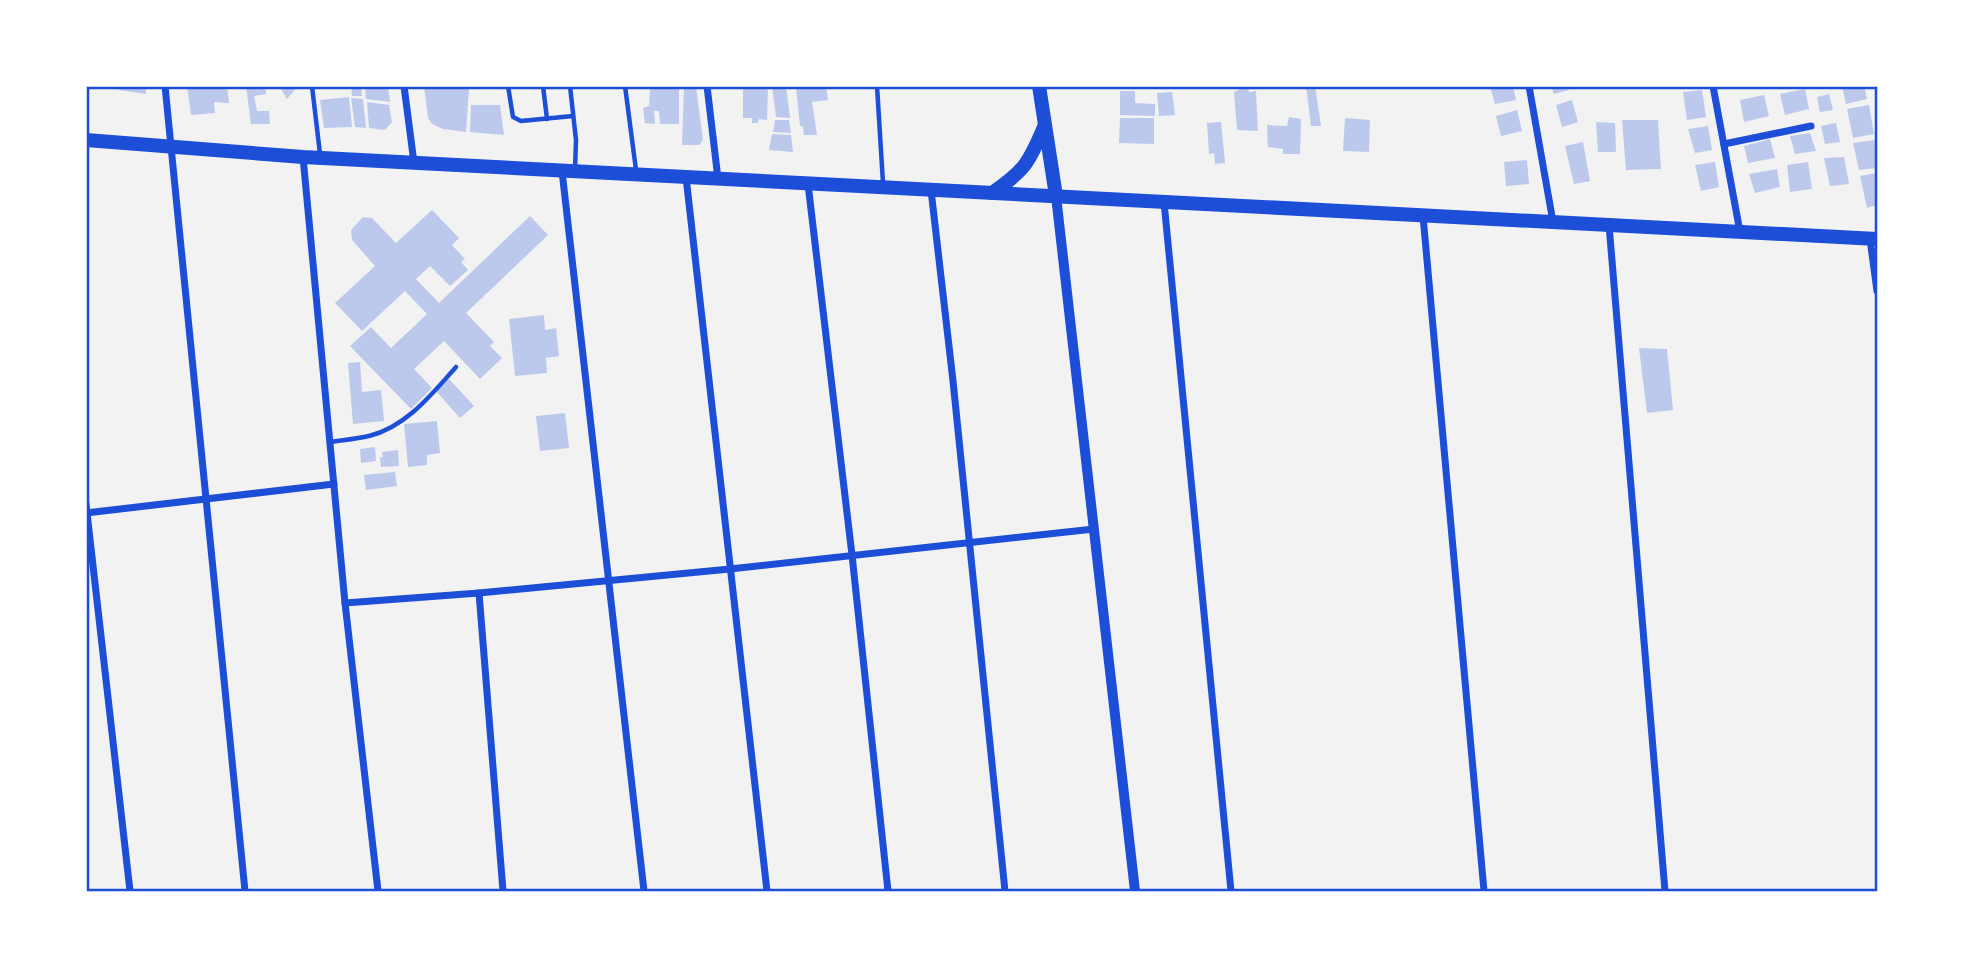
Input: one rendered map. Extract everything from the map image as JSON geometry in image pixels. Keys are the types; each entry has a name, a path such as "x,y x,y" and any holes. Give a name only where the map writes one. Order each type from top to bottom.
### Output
{"main road":[{"path":"1039,86 1056,196"},
{"path":"992,193 1022,170 1044,126"},
{"path":"86,140 320,158 1874,239"}],"street":[{"path":"165,86 245,891"},
{"path":"404,86 414,163"},
{"path":"707,86 718,179"},
{"path":"1529,86 1552,222"},
{"path":"1713,86 1740,232"},
{"path":"1724,144 1811,126"},
{"path":"303,157 345,603 378,891"},
{"path":"569,171 608,581 644,891"},
{"path":"686,177 767,891"},
{"path":"808,183 852,555 887,891"},
{"path":"931,190 1005,891"},
{"path":"1056,196 1135,891"},
{"path":"1164,202 1231,891"},
{"path":"1423,215 1484,891"},
{"path":"1609,225 1664,891"},
{"path":"1874,239 1877,291"},
{"path":"86,513 334,484"},
{"path":"86,504 130,891"},
{"path":"345,603 730,569 1094,529"},
{"path":"479,593 503,891"}],"lane":[{"path":"312,86 320,158"},
{"path":"508,86 513,117 521,121 573,116"},
{"path":"543,86 547,119"},
{"path":"569,86 576,140 569,171"},
{"path":"625,86 637,174"},
{"path":"877,86 883,187"},
{"path":"330,442 370,436 392,427 419,407 456,367"}],"building":[{"path":"119,86 146,86 146,94 119,90"},
{"path":"187,86 227,86 229,103 214,102 215,113 191,115"},
{"path":"246,86 265,86 266,94 254,96 257,111 269,111 270,124 251,124"},
{"path":"279,86 298,86 287,99"},
{"path":"351,86 361,86 362,96 352,96"},
{"path":"365,86 388,86 390,102 366,99"},
{"path":"424,86 476,86 469,88 466,132 443,129 432,124 428,118"},
{"path":"772,86 786,86 790,118 776,117"},
{"path":"826,86 828,100 812,102 817,135 804,135 803,126 800,126 796,87"},
{"path":"1238,86 1248,86 1249,92 1256,91 1258,131 1237,130 1234,92 1239,90"},
{"path":"1306,86 1315,86 1321,126 1311,126"},
{"path":"1490,86 1513,86 1516,100 1495,104"},
{"path":"1551,86 1568,86 1569,90 1554,94"},
{"path":"1842,86 1864,86 1867,99 1846,104"},
{"path":"696,87 703,140 699,145 682,145 684,88"},
{"path":"743,87 768,88 767,120 759,119 758,123 752,123 752,118 743,118"},
{"path":"650,88 679,89 679,124 660,124 659,111 654,111 655,124 645,123 643,108 649,106"},
{"path":"1805,89 1809,109 1785,115 1780,94"},
{"path":"1702,90 1706,117 1687,120 1683,92"},
{"path":"1120,91 1135,91 1135,103 1155,104 1155,116 1120,115"},
{"path":"1172,92 1175,115 1159,116 1157,93"},
{"path":"1829,94 1833,110 1820,112 1817,97"},
{"path":"1764,95 1769,116 1744,122 1740,100"},
{"path":"349,97 352,127 324,128 320,100"},
{"path":"351,98 363,99 366,128 355,127"},
{"path":"1572,100 1578,122 1562,127 1556,105"},
{"path":"367,102 389,105 392,122 385,130 369,128"},
{"path":"471,105 500,105 504,135 470,132"},
{"path":"1869,105 1874,134 1853,138 1847,109"},
{"path":"1517,110 1522,131 1501,136 1496,116"},
{"path":"1289,117 1301,119 1300,154 1283,154 1283,149 1268,147 1267,125 1287,126"},
{"path":"1120,118 1154,118 1154,144 1119,143"},
{"path":"1345,118 1370,120 1369,152 1343,151"},
{"path":"775,120 789,120 791,133 773,132"},
{"path":"1622,120 1658,120 1661,169 1626,170"},
{"path":"1221,122 1225,163 1215,164 1214,153 1209,154 1207,123"},
{"path":"1596,122 1615,123 1616,152 1598,152"},
{"path":"1836,123 1840,142 1825,144 1821,126"},
{"path":"1708,126 1712,150 1695,153 1688,129"},
{"path":"1810,133 1816,151 1795,154 1790,136"},
{"path":"772,134 791,135 793,152 769,150"},
{"path":"1770,139 1775,158 1748,163 1744,146"},
{"path":"1875,140 1877,168 1859,170 1853,143"},
{"path":"1583,142 1590,181 1574,184 1565,146"},
{"path":"1844,157 1849,184 1830,186 1824,158"},
{"path":"1527,160 1529,184 1506,186 1504,162"},
{"path":"1715,162 1719,187 1701,191 1695,165"},
{"path":"1808,162 1812,189 1790,192 1787,165"},
{"path":"1777,169 1780,187 1755,193 1749,174"},
{"path":"1877,173 1877,205 1867,208 1860,176"},
{"path":"432,210 459,238 452,245 465,259 461,262 468,270 450,286 430,266 416,279 439,303 530,216 548,235 466,313 494,342 490,346 502,358 480,379 444,341 414,369 432,388 411,409 350,346 371,327 391,348 427,314 405,291 362,331 335,303 375,266 352,240 351,230 363,217 372,218 396,243"},
{"path":"544,315 545,330 556,328 559,356 546,358 547,373 515,376 509,319"},
{"path":"1639,348 1667,349 1673,410 1647,413"},
{"path":"360,362 362,392 381,390 384,421 353,424 348,363"},
{"path":"449,379 474,406 460,418 436,391"},
{"path":"565,413 569,448 540,451 536,416"},
{"path":"437,421 440,453 427,455 427,465 408,467 404,424"},
{"path":"375,447 376,461 361,463 360,449"},
{"path":"398,450 399,466 381,467 382,452"},
{"path":"395,472 397,486 366,490 364,475"}]}
